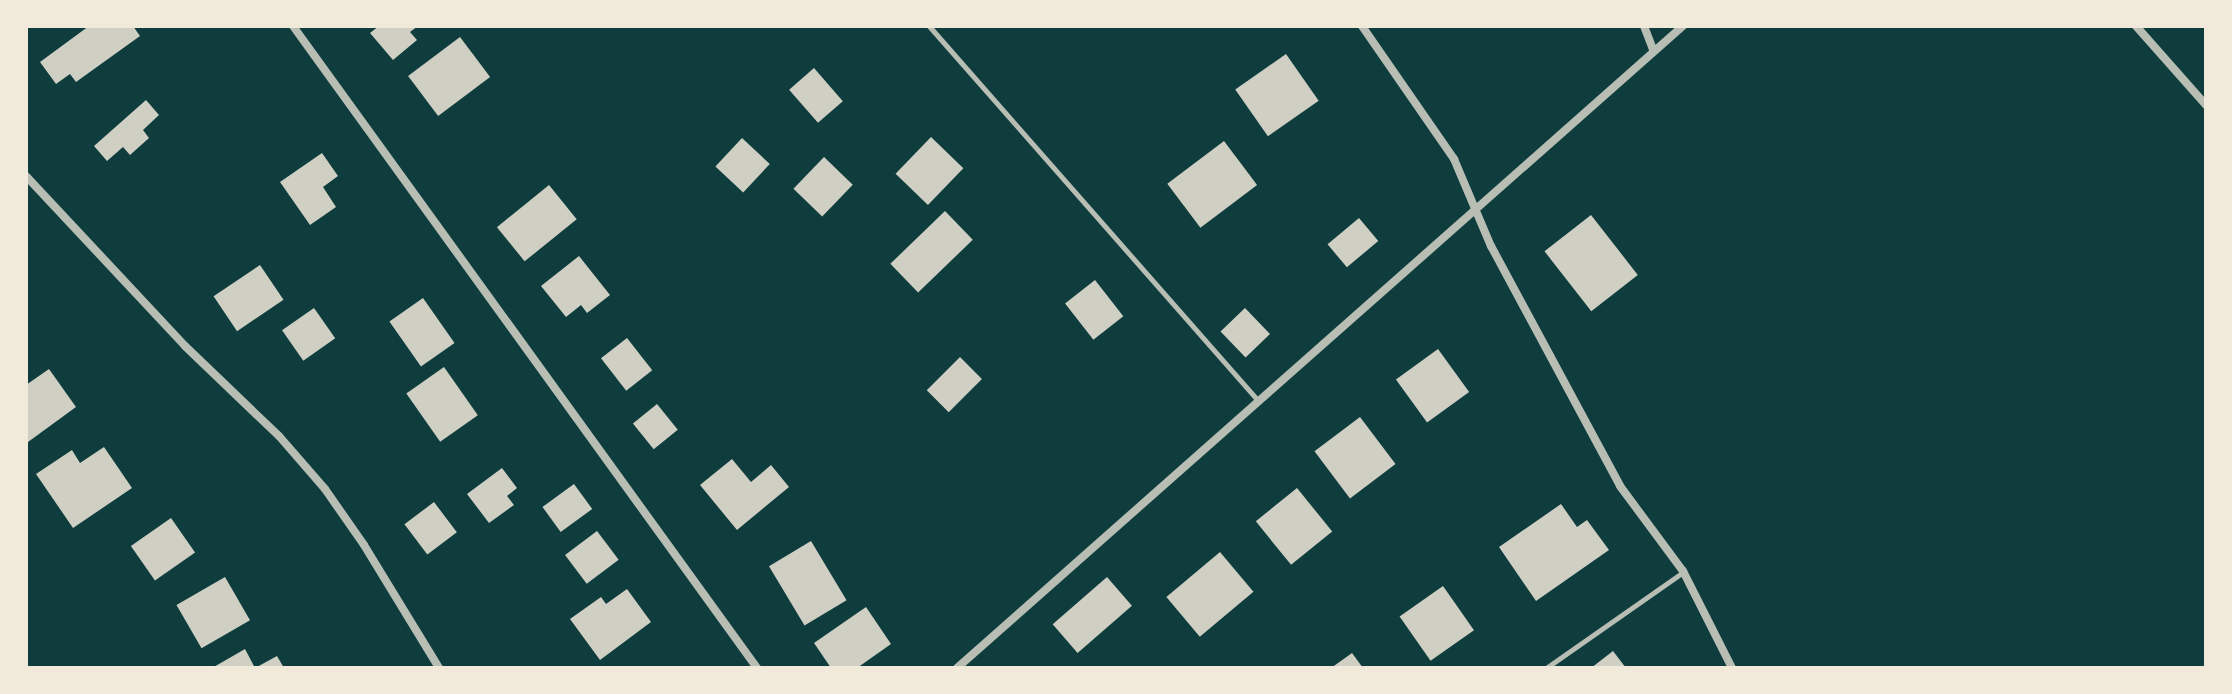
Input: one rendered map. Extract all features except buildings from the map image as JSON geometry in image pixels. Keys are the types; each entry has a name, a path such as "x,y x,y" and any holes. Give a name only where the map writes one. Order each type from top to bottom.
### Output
{"street":[{"path":"293,26 757,668"},
{"path":"1362,26 1454,159 1491,246 1620,486 1683,571 1732,668"},
{"path":"1644,26 1653,50"},
{"path":"957,668 1683,26"},
{"path":"2136,26 2206,105"},
{"path":"26,176 185,346 279,436 325,489 364,545 439,668"}],"lane":[{"path":"929,26 1259,401"},
{"path":"1546,668 1683,571"}]}
